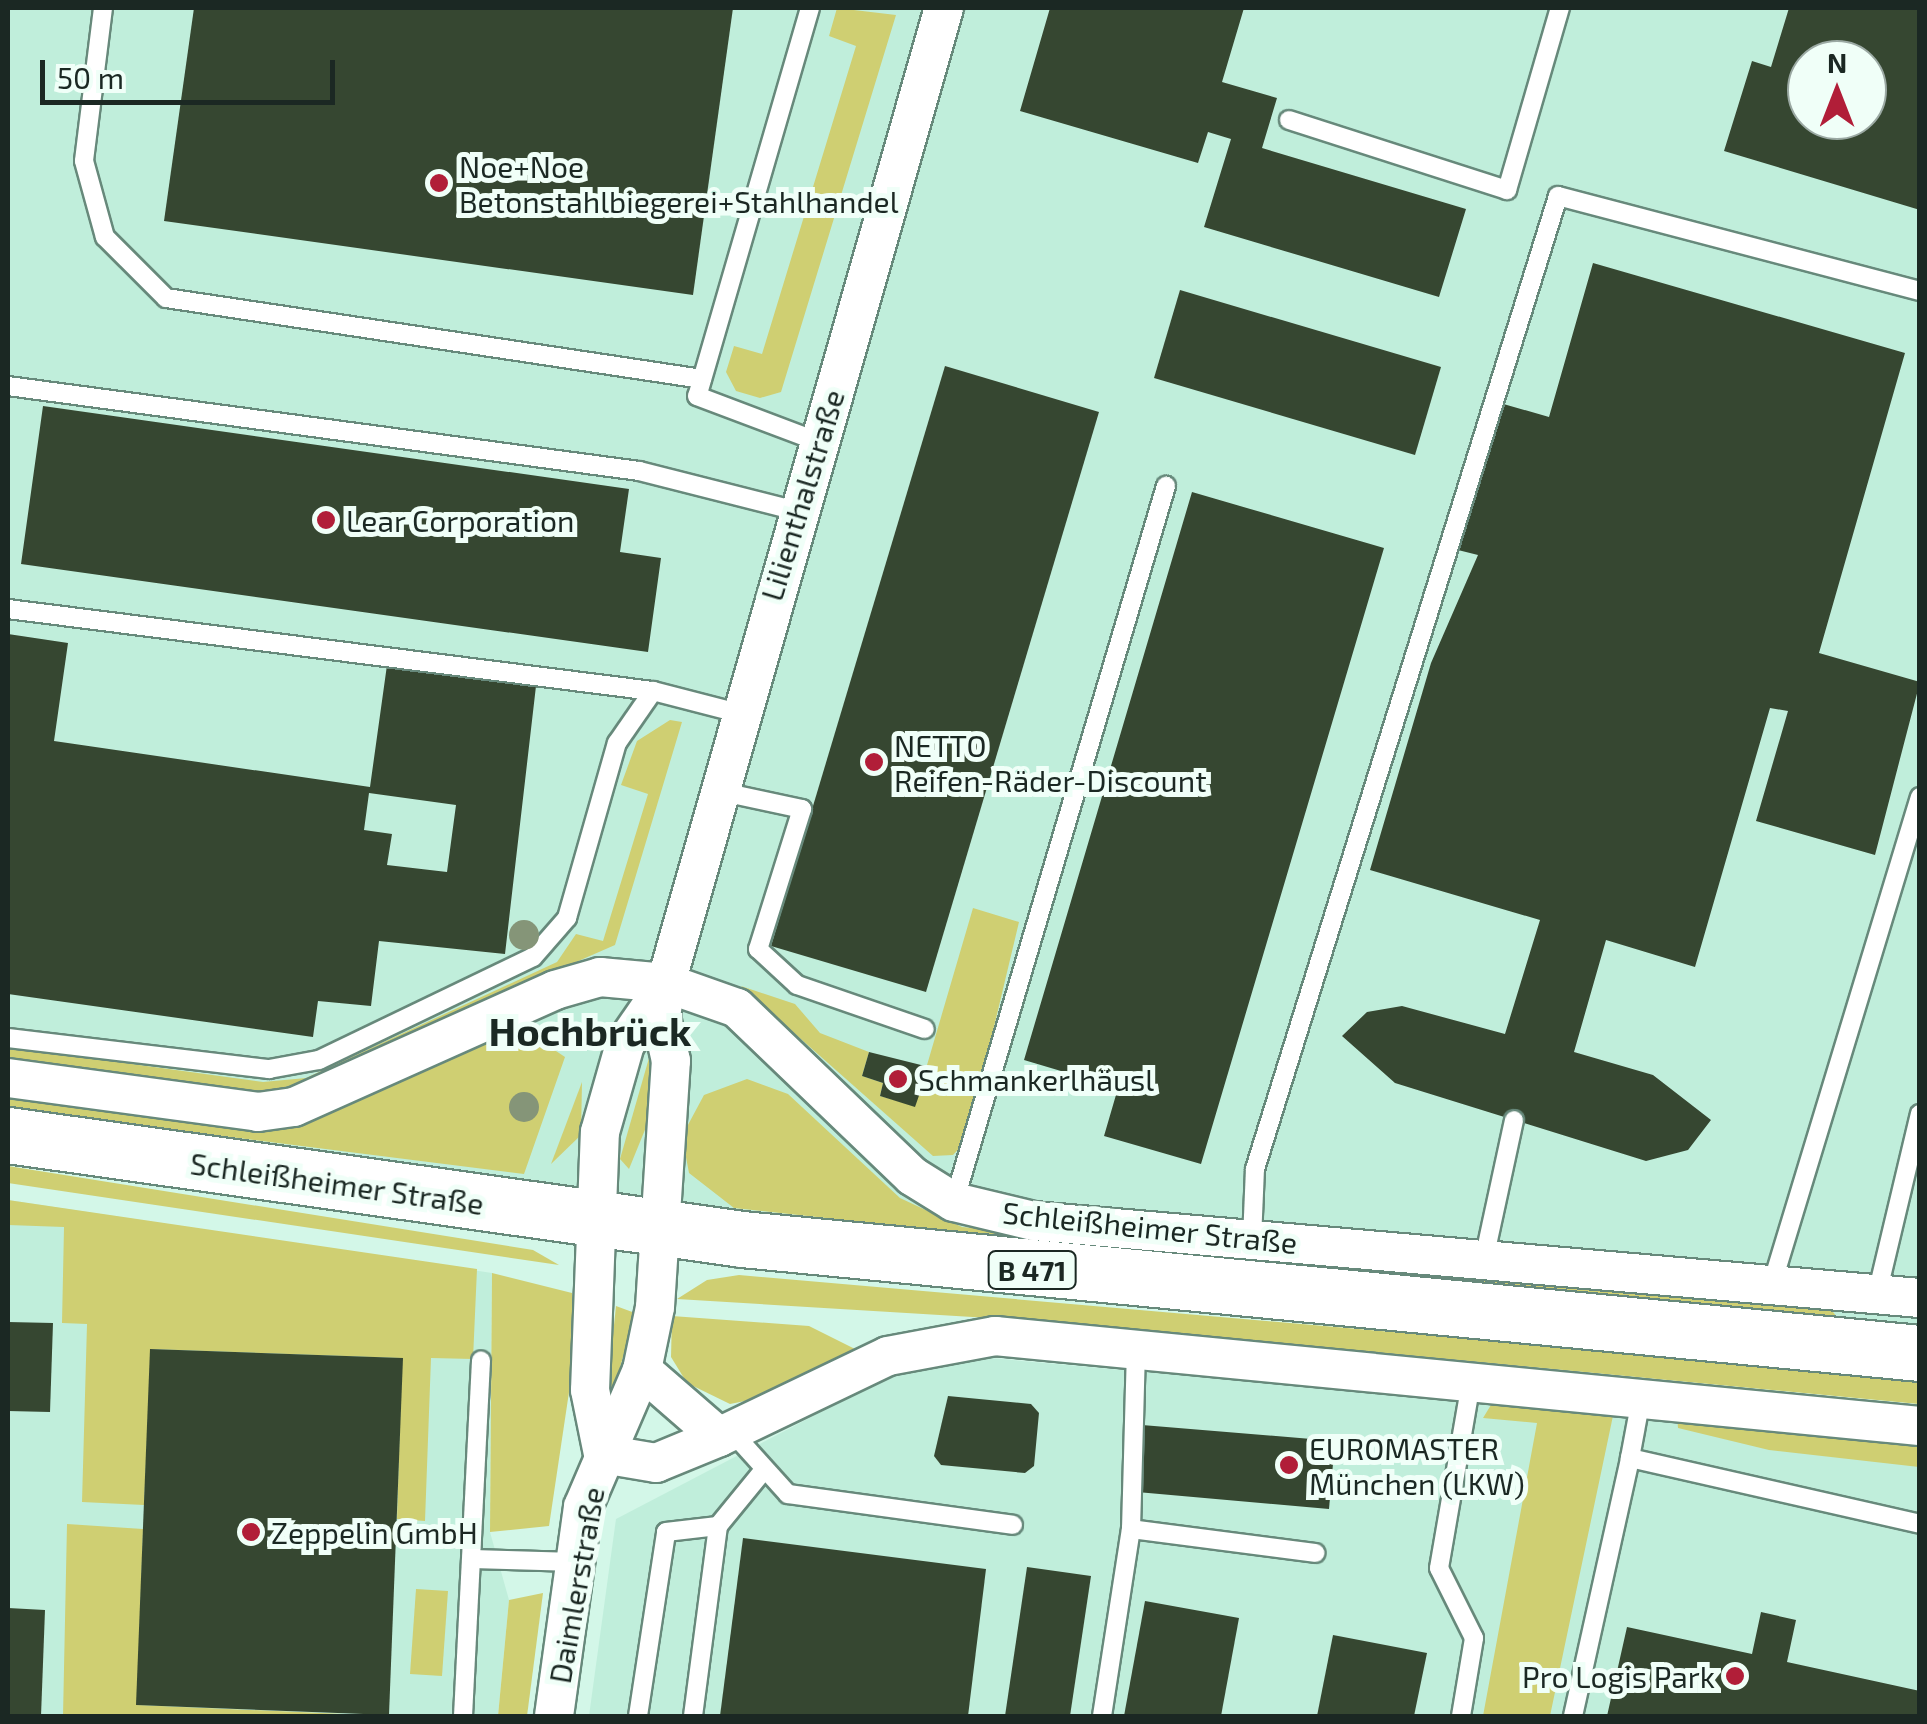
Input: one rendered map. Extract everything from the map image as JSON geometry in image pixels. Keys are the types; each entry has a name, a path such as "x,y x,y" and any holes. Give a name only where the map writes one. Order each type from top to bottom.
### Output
{"main road":[{"name":"Schleißheimer Straße","path":"8,1135 657,1227 1407,1310 1920,1353"}],"street":[{"name":"Lilienthalstraße","path":"592,1218 612,1075 666,984 738,713 944,8"},
{"name":"Schleißheimer Straße","path":"8,1078 258,1112 294,1107 556,990 600,977 666,984 737,1008 912,1176 954,1202 1034,1222 1920,1298"},
{"name":"Lilienthalstraße","path":"657,1227 670,1077 666,984"},
{"name":"Daimlerstraße","path":"592,1218 590,1390 603,1454"},
{"name":"Daimlerstraße","path":"554,1716 575,1562 603,1454 642,1370 657,1227"},
{"path":"603,1454 656,1464 888,1356 944,1340 1136,1350 1920,1426"},
{"path":"642,1370 725,1434"}],"lane":[{"path":"104,8 84,161 105,237 166,298 702,380"},
{"path":"810,8 697,396 819,442"},
{"path":"1290,120 1507,190 1560,8"},
{"path":"1252,1240 1255,1169 1558,196 1920,291"},
{"path":"8,386 639,471 797,511"},
{"path":"954,1202 1166,486"},
{"path":"8,608 653,691 738,713"},
{"path":"8,1038 270,1069 330,1056 533,957 567,918 617,743 653,691"},
{"path":"717,790 802,809 758,949 797,985 925,1029"},
{"path":"1772,1284 1920,797"},
{"path":"1877,1294 1920,1114"},
{"path":"1484,1260 1514,1120"},
{"path":"1102,1716 1131,1529 1136,1350"},
{"path":"463,1716 482,1360"},
{"path":"1461,1716 1474,1638 1439,1568 1471,1383"},
{"path":"1572,1716 1641,1399"},
{"path":"725,1434 788,1494 1013,1525"},
{"path":"1630,1458 1920,1524"},
{"path":"692,1716 718,1526 764,1471"},
{"path":"638,1716 666,1532 718,1526"},
{"path":"1131,1529 1315,1552"},
{"path":"473,1559 575,1562"}],"shaded area":[{"path":"8,8 1919,8 1919,1363 8,1142"},
{"path":"837,8 896,15 781,392 760,398 736,391 726,372 734,346 762,354 856,46 829,36"},
{"path":"670,720 682,722 615,945 297,1084 266,1092 8,1057 8,1047 263,1082 306,1078 557,962 576,934 603,941 648,794 621,785 637,741"},
{"path":"973,908 1019,922 967,1140 953,1155 933,1156 741,986 795,1004 820,1033 869,1052 862,1076 883,1083 880,1096 915,1106"},
{"path":"508,1034 532,1035 565,1057 524,1174 8,1109 8,1091 250,1128"},
{"path":"649,1058 651,1115 629,1169 620,1159"},
{"path":"747,1079 788,1094 900,1198 962,1227 1830,1308 1846,1329 734,1208 689,1173 682,1136 704,1095"},
{"path":"582,1082 581,1135 551,1164"},
{"path":"8,1166 533,1250 559,1265 8,1183"},
{"path":"8,1200 492,1273 490,1532 509,1600 498,1716 8,1716"},
{"path":"8,1200 477,1269 473,1359 431,1358 425,1521 397,1519 402,1358 151,1349 144,1505 82,1502 87,1324 62,1323 64,1227 8,1225"},
{"path":"492,1273 572,1293 575,1352 549,1526 490,1532"},
{"path":"739,1275 1919,1378 1919,1404 1072,1323 677,1299 707,1280"},
{"path":"616,1306 635,1313 612,1397 607,1392"},
{"path":"672,1316 809,1326 855,1349 760,1398 730,1404 687,1383 671,1357"},
{"path":"934,1353 1919,1442 1919,1716 589,1716 616,1519"},
{"path":"1494,1400 1614,1411 1550,1716 1483,1716 1537,1423 1483,1418"},
{"path":"1677,1416 1919,1442 1919,1467 1769,1450 1678,1428"},
{"path":"67,1524 143,1529 137,1705 389,1716 63,1716"},
{"path":"416,1589 448,1591 442,1676 410,1674"},
{"path":"543,1593 527,1716 498,1716 509,1600"}],"building":[{"name":"Noe+Noe Betonstahlbiegerei+Stahlhandel","path":"194,8 733,8 693,295 164,221"},
{"path":"1050,8 1244,8 1222,82 1277,98 1262,148 1466,209 1439,297 1204,227 1231,139 1208,132 1198,163 1020,111"},
{"path":"1789,8 1920,8 1920,210 1724,151 1752,61 1771,67"},
{"path":"1593,263 1905,353 1819,653 1920,682 1875,855 1756,821 1788,711 1770,708 1695,967 1606,940 1574,1052 1653,1075 1711,1120 1688,1150 1646,1161 1395,1083 1342,1036 1367,1012 1402,1006 1505,1034 1540,920 1370,870 1431,663 1478,555 1458,550 1500,403 1549,417"},
{"path":"1180,290 1441,367 1415,455 1154,378"},
{"path":"945,366 1099,412 926,992 771,946"},
{"name":"Lear Corporation","path":"43,406 629,489 620,552 661,558 648,652 21,564"},
{"path":"1192,492 1384,548 1201,1164 1104,1136 1118,1088 1024,1060"},
{"path":"8,634 68,643 54,741 370,787 387,665 536,686 505,954 379,941 371,1006 318,1001 313,1037 8,994","holes":["369,793 456,805 447,872 387,865 392,834 364,830"]},
{"name":"Schmankerlhäusl","path":"869,1052 929,1067 915,1107 880,1096 883,1083 862,1076"},
{"path":"8,1322 53,1323 50,1412 8,1411"},
{"path":"150,1349 403,1358 389,1715 136,1705"},
{"path":"948,1396 1031,1404 1039,1413 1034,1466 1025,1473 941,1465 934,1456"},
{"path":"1142,1425 1335,1441 1329,1509 1137,1492"},
{"path":"743,1538 986,1569 968,1716 720,1716"},
{"path":"1027,1567 1091,1576 1070,1716 1005,1716"},
{"path":"1145,1601 1239,1618 1221,1716 1124,1716"},
{"path":"8,1608 45,1610 41,1716 8,1716"},
{"name":"Pro Logis Park","path":"1761,1612 1796,1620 1787,1662 1920,1691 1920,1716 1607,1716 1627,1627 1752,1654"},
{"path":"1333,1635 1427,1653 1414,1716 1317,1716"}],"place":[{"name":"Noe+Noe Betonstahlbiegerei+Stahlhandel","path":"439,183"},
{"name":"Lear Corporation","path":"326,520"},
{"name":"NETTO Reifen-Räder-Discount","path":"874,762"},
{"name":"Schmankerlhäusl","path":"898,1079"},
{"name":"EUROMASTER München (LKW)","path":"1289,1465"},
{"name":"Zeppelin GmbH","path":"251,1532"},
{"name":"Pro Logis Park","path":"1735,1676"}],"district":[{"name":"Hochbrück","path":"590,1030"}]}
